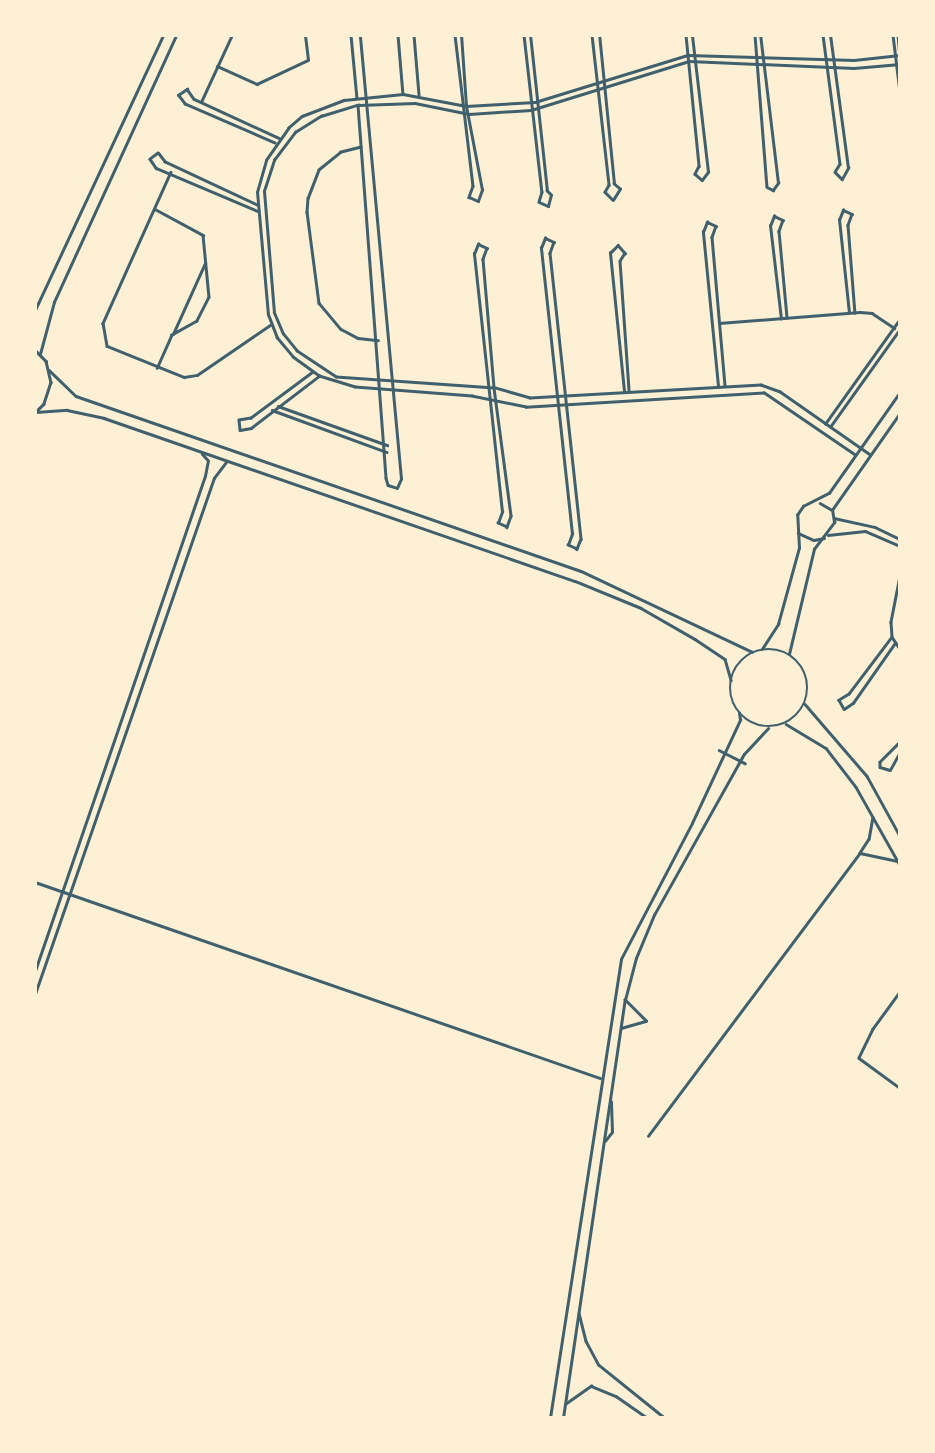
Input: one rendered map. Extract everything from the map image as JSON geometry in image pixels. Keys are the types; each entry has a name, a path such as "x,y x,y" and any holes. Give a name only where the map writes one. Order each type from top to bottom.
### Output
{"street":[{"path":"35,310 163,35"},
{"path":"40,354 54,302 176,35"},
{"path":"201,102 232,35"},
{"path":"217,66 257,83 308,60 305,35"},
{"path":"351,35 357,98"},
{"path":"358,105 388,485 397,488 401,479 360,35"},
{"path":"398,35 403,94"},
{"path":"414,35 419,96"},
{"path":"455,35 461,105 473,186 469,197 478,201 482,190 466,106 461,35"},
{"path":"524,35 533,102 551,195 548,206 538,202 542,192 531,110 533,102 530,35"},
{"path":"592,35 609,184 605,192 613,200 620,189 614,184 599,35"},
{"path":"686,35 699,166 695,174 702,180 708,172 692,35"},
{"path":"755,35 760,57 764,64 778,183 773,190 767,187 757,64 760,57 760,35"},
{"path":"823,35 839,164 835,173 842,179 848,168 830,35"},
{"path":"892,35 894,55 899,64 900,92"},
{"path":"870,455 770,388 725,385 530,398 487,387 336,377 315,367 283,334 275,313 264,208 267,178 290,138 321,116 358,105 415,103 469,114 531,110 604,82 688,55 832,59 900,55 898,35"},
{"path":"855,455 764,394 526,407 489,399 335,383 319,376 293,357 271,325 257,205 261,174 279,138 302,116 357,98 403,94 466,106 533,102 597,86 603,87 689,61 827,67 899,64"},
{"path":"275,143 185,104 178,95 187,89 201,102 279,138"},
{"path":"361,147 341,152 320,170 307,198 307,212 319,303 341,329 358,338 378,340"},
{"path":"257,205 153,155 151,164 258,211"},
{"path":"172,172 103,323 107,346 184,377 197,375 271,325"},
{"path":"155,209 200,230 206,260 205,308 197,321 172,335"},
{"path":"849,313 839,220 843,209 852,214 848,225 855,313"},
{"path":"781,318 770,226 774,216 783,220 779,231 787,318"},
{"path":"718,386 703,232 707,222 716,226 712,237 725,385"},
{"path":"545,238 554,242 550,253 581,539 577,549 568,545 572,534 555,397 541,248 545,238"},
{"path":"478,244 487,248 483,259 494,388 511,516 507,527 498,523 502,512 474,254 478,244"},
{"path":"624,391 610,253 618,245 625,253 620,261 629,391"},
{"path":"157,368 206,260"},
{"path":"719,323 872,313 894,328"},
{"path":"825,424 900,319"},
{"path":"830,427 900,329"},
{"path":"35,350 49,370 76,397 581,571 752,652"},
{"path":"35,412 49,393 49,370"},
{"path":"313,372 237,425 245,431 319,376"},
{"path":"762,649 778,624 799,548 797,515 803,506 818,502 900,392"},
{"path":"278,405 387,446"},
{"path":"35,412 67,410 104,418 641,608 726,659 731,680 731,697 740,720 628,939 600,1078 551,1418"},
{"path":"272,410 387,452"},
{"path":"832,510 900,412"},
{"path":"35,971 205,476 208,461 199,452"},
{"path":"35,994 214,478 219,466 228,462"},
{"path":"789,654 814,549 827,536 834,518 832,510 818,502"},
{"path":"834,518 875,527 900,539"},
{"path":"798,533 814,540 866,531 900,546"},
{"path":"900,576 893,594 892,637 900,649"},
{"path":"892,637 849,694 839,700 844,709 853,703 895,643"},
{"path":"731,680 738,664 752,652 762,649 789,654 807,676 805,704 786,724 768,728 738,713"},
{"path":"805,704 867,776 900,836"},
{"path":"786,724 826,748 873,817 899,863"},
{"path":"563,1418 625,1000 654,915 742,762 768,728"},
{"path":"900,742 880,762 880,767 890,770 900,752"},
{"path":"719,750 742,762"},
{"path":"648,1136 860,853 869,839 873,817"},
{"path":"860,853 899,863"},
{"path":"35,882 600,1078"},
{"path":"900,992 873,1029 859,1058 900,1088"},
{"path":"620,1028 646,1021 625,1000"},
{"path":"603,1144 612,1132 614,1109 610,1101"},
{"path":"579,1312 586,1341 600,1365 665,1418"},
{"path":"565,1404 579,1391 603,1388 647,1418"}]}
